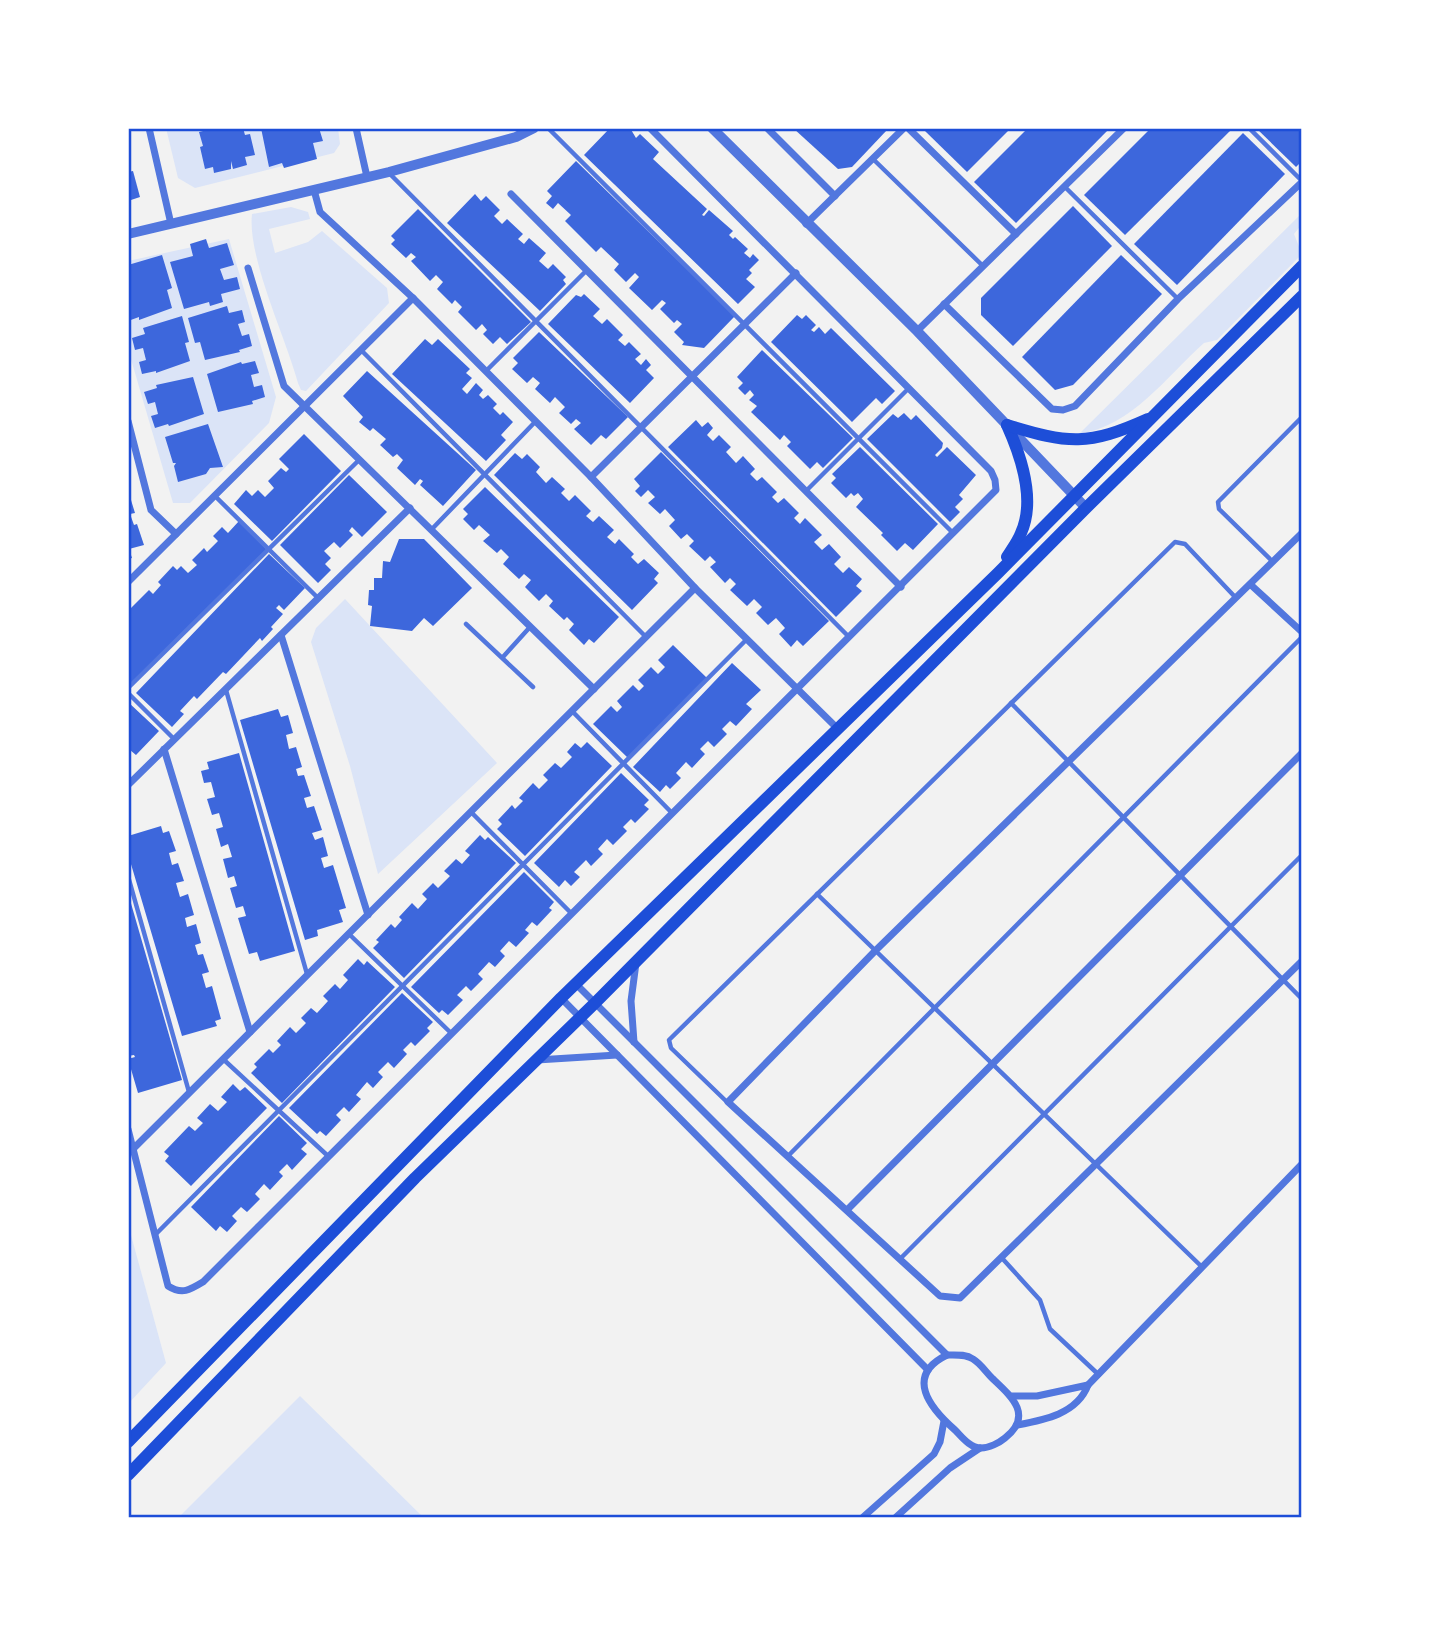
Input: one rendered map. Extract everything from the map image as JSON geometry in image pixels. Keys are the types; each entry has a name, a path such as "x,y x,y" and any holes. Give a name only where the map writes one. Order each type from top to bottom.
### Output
{"main road":[{"path":"128,1442 575,983 998,573 1302,266"},
{"path":"128,1475 415,1178 580,1018 1086,508 1302,296"},
{"path":"1007,425 1054,438 1083,440 1126,428 1154,415"},
{"path":"998,573 1022,531 1027,507 1020,455 1007,425"}],"street":[{"path":"149,128 171,224"},
{"path":"356,128 367,177"},
{"path":"128,234 389,172 516,136 534,128"},
{"path":"128,1129 168,1286 177,1292 190,1291 203,1282 996,490 991,471 650,128"},
{"path":"712,128 917,331 1086,508"},
{"path":"767,128 835,196"},
{"path":"806,224 906,128 1016,234"},
{"path":"917,331 1124,128"},
{"path":"944,304 1052,409 1063,410 1075,406 1178,299 1302,181"},
{"path":"314,190 320,212 413,298 591,477 695,589 837,728"},
{"path":"511,194 901,587"},
{"path":"248,268 285,386 594,689"},
{"path":"591,477 796,273"},
{"path":"128,582 413,298"},
{"path":"128,421 151,510 176,534"},
{"path":"128,785 410,508"},
{"path":"1302,533 875,951 728,1102 940,1296 960,1298 1302,961"},
{"path":"1251,585 1302,634"},
{"path":"133,1149 695,589"},
{"path":"281,635 368,915"},
{"path":"164,749 250,1032"},
{"path":"847,1210 1302,753"},
{"path":"634,1042 631,1001 636,962"},
{"path":"575,983 947,1355"},
{"path":"561,998 928,1370"},
{"path":"537,1060 617,1055"},
{"path":"1017,1425 1042,1420 1070,1408 1083,1398 1088,1385 1302,1164"},
{"path":"895,1518 950,1468 980,1448 995,1444 1017,1425 1019,1415 1012,1396 973,1358 947,1355 936,1361 928,1370 924,1391 928,1401 944,1421 970,1444 980,1448"},
{"path":"1012,1396 1037,1396 1088,1385"},
{"path":"862,1518 934,1454 940,1442 944,1421"}],"lane":[{"path":"548,128 953,533"},
{"path":"1249,128 1302,181"},
{"path":"872,159 983,266"},
{"path":"389,172 849,637"},
{"path":"1064,187 1178,299"},
{"path":"485,371 587,270"},
{"path":"361,349 646,637"},
{"path":"806,491 909,388"},
{"path":"1273,563 1219,509 1218,502 1302,417"},
{"path":"432,529 536,422"},
{"path":"175,739 128,691 361,459"},
{"path":"214,495 318,598"},
{"path":"728,1102 671,1048 669,1040 1175,542 1185,544 1236,598"},
{"path":"466,624 533,687"},
{"path":"503,657 531,626"},
{"path":"788,1157 1302,634"},
{"path":"155,1236 747,639"},
{"path":"225,689 307,975"},
{"path":"1011,703 1302,999"},
{"path":"572,711 673,813"},
{"path":"471,812 572,914"},
{"path":"900,1259 1302,855"},
{"path":"128,876 190,1093"},
{"path":"817,894 1201,1266"},
{"path":"349,933 451,1034"},
{"path":"223,1059 328,1157"},
{"path":"1001,1257 1040,1300 1050,1329 1099,1375"}],"shaded area":[{"path":"166,128 338,128 340,144 334,153 195,188 178,178"},
{"path":"291,207 308,212 310,219 269,229 275,253 308,242 322,231 387,288 389,303 306,391 301,390 298,383 261,275 252,232 252,214"},
{"path":"1302,213 1302,224 1294,234 1302,254 1217,340 1204,343 1132,411 1098,429 1079,434"},
{"path":"229,239 276,397 269,423 190,503 173,503 128,349 128,261"},
{"path":"345,599 497,763 378,874 350,766 311,642 316,628"},
{"path":"128,1224 166,1363 128,1404"},
{"path":"300,1396 424,1518 178,1518"}],"building":[{"path":"215,128 243,128 245,135 250,134 255,155 245,157 247,165 233,169 231,161 231,169 214,173 213,167 205,169 199,132"},
{"path":"261,128 319,128 323,141 313,143 317,159 284,168 282,163 269,167"},
{"path":"610,128 630,128 636,138 640,134 659,152 653,159 707,209 702,215 709,210 733,231 729,235 733,239 735,237 748,249 744,253 750,258 753,254 759,260 749,270 752,273 746,279 755,287 738,304 584,155"},
{"path":"793,128 887,130 852,167 838,169"},
{"path":"929,128 1011,128 967,172 925,131"},
{"path":"1028,128 1110,128 1016,223 974,182"},
{"path":"1151,128 1233,128 1125,235 1084,195"},
{"path":"1256,128 1302,128 1302,161 1296,167"},
{"path":"1243,133 1285,174 1177,285 1134,244"},
{"path":"576,161 735,316 704,348 682,345 684,342 674,332 682,324 677,320 674,323 660,309 666,303 662,300 652,310 629,288 639,277 635,273 626,282 614,270 619,264 601,247 596,252 565,221 571,215 558,203 553,209 546,203 552,196 547,191"},
{"path":"133,171 140,197 128,201 128,172"},
{"path":"475,194 481,201 486,196 500,210 494,216 502,224 507,219 523,234 518,239 524,244 529,238 546,253 539,261 548,269 553,264 566,277 563,280 566,284 540,311 447,223"},
{"path":"1073,206 1112,246 1013,346 981,315 981,298"},
{"path":"418,209 531,322 507,344 500,337 493,344 483,334 487,330 482,324 476,330 458,312 462,307 455,300 452,304 437,289 443,282 436,275 430,281 411,261 416,257 411,253 406,258 391,244 395,240 391,236"},
{"path":"206,239 209,248 227,243 234,265 220,269 224,280 237,277 240,289 221,294 223,302 210,306 209,302 184,309 170,262 193,256 190,244"},
{"path":"162,255 172,288 167,290 172,308 139,320 139,317 128,321 128,265"},
{"path":"1121,255 1162,294 1073,385 1055,390 1022,357"},
{"path":"584,294 600,309 593,316 602,324 607,319 623,335 618,340 625,346 629,342 641,354 635,359 641,365 646,359 651,365 646,370 654,378 630,403 548,324 576,295 581,297"},
{"path":"227,306 229,313 242,310 245,322 238,324 242,336 249,334 252,346 239,350 240,352 205,360 200,342 195,343 188,318"},
{"path":"797,315 802,319 806,315 816,325 811,330 814,332 819,327 825,334 831,328 895,391 882,404 876,398 852,422 771,342"},
{"path":"182,316 189,342 185,343 190,361 156,373 142,374 139,362 146,360 143,348 135,350 132,338 145,334 143,328"},
{"path":"539,332 628,417 606,439 601,435 591,445 574,429 581,423 576,419 571,424 559,413 565,407 555,397 550,403 535,389 540,383 533,377 527,383 512,369 518,363 513,358"},
{"path":"425,339 432,345 438,339 470,369 466,373 472,378 462,389 467,394 476,383 483,390 479,395 483,399 488,395 497,404 493,408 500,415 503,412 513,422 501,435 506,440 486,461 392,374"},
{"path":"762,350 853,438 823,468 817,462 810,469 787,446 791,442 784,435 780,440 751,412 757,406 749,400 754,395 750,390 745,395 738,388 743,383 737,377"},
{"path":"255,361 259,373 251,375 254,387 262,385 265,397 252,401 253,404 218,412 207,374 241,362"},
{"path":"367,371 476,470 443,506 420,485 423,481 420,479 415,485 397,468 403,460 397,454 393,457 380,445 386,439 373,428 370,431 359,422 363,417 343,396"},
{"path":"193,377 204,414 155,428 151,416 158,414 155,402 148,404 144,392 157,388 156,385"},
{"path":"904,413 911,420 916,415 943,443 935,455 937,457 947,447 976,475 959,495 963,499 955,507 960,512 950,522 867,439 893,414 898,418"},
{"path":"696,420 702,427 708,422 713,428 707,435 713,441 719,435 731,447 726,452 736,463 743,456 755,469 750,474 757,481 762,477 777,492 772,497 778,503 784,498 799,513 794,518 800,524 805,518 822,535 814,542 822,550 829,544 841,557 834,564 843,573 849,567 862,579 856,586 862,591 836,617 668,447"},
{"path":"208,424 223,467 210,468 206,474 178,482 174,466 176,463 173,463 165,437"},
{"path":"304,434 341,471 272,541 234,504 246,490 252,496 258,490 265,497 274,488 268,481 281,468 286,472 289,469 279,459"},
{"path":"860,447 938,524 913,550 905,543 897,551 856,507 863,499 858,493 854,496 851,493 846,498 831,483 836,478 832,474"},
{"path":"661,452 829,621 803,646 797,640 791,647 779,634 785,628 776,618 768,625 756,613 762,607 754,599 747,606 730,590 736,584 730,578 725,583 710,567 716,562 710,556 705,561 689,546 694,541 687,534 681,539 669,526 675,520 665,509 660,514 648,503 655,497 648,490 641,497 635,491 640,486 634,479"},
{"path":"515,453 522,459 527,454 540,467 536,472 546,483 552,477 565,489 561,493 569,501 575,495 591,511 586,516 593,522 599,516 614,530 607,537 615,544 619,539 634,554 631,557 638,564 644,559 659,573 654,579 658,583 632,610 494,475"},
{"path":"349,475 387,512 362,537 352,527 349,531 353,535 340,548 334,542 324,551 331,558 325,564 331,570 318,583 280,545"},
{"path":"485,487 619,617 594,643 589,639 584,645 569,630 574,624 567,617 564,620 549,606 553,601 546,594 539,601 525,587 531,580 524,574 519,579 503,564 509,557 501,549 497,553 483,541 490,535 479,525 474,530 463,519 468,514 463,509"},
{"path":"131,500 135,513 130,514 134,525 137,524 144,545 129,549 132,558 128,559 128,501"},
{"path":"239,521 267,550 128,687 128,611 149,590 153,594 161,585 158,582 173,566 177,570 181,566 188,573 197,565 192,560 204,548 207,552 218,541 213,536 222,527 228,533"},
{"path":"399,539 424,539 472,588 433,626 424,618 412,631 370,626 372,606 368,605 369,590 374,590 374,578 382,578 383,561 390,562"},
{"path":"269,554 305,588 284,610 279,605 276,608 283,614 271,627 273,629 262,641 260,638 226,674 223,672 197,699 194,696 180,711 184,714 172,727 136,693"},
{"path":"673,645 707,678 628,758 593,724 611,706 617,712 622,707 617,701 633,685 639,691 644,686 638,680 651,667 658,674 665,667 658,660"},
{"path":"732,663 761,690 746,704 752,709 736,726 730,721 722,729 727,734 714,747 708,741 700,749 705,754 692,768 686,762 676,773 681,778 670,789 666,785 660,792 633,767"},
{"path":"128,702 159,731 136,755 130,750 128,752"},
{"path":"278,709 281,717 288,715 293,733 286,735 289,749 296,747 302,767 296,769 298,776 304,775 311,796 304,798 307,808 314,806 322,830 312,833 315,840 323,837 328,856 321,858 324,868 333,865 346,908 339,910 343,922 317,930 318,936 305,940 240,720"},
{"path":"587,742 612,766 525,856 497,829 502,824 498,820 512,805 515,809 523,801 519,798 533,783 539,789 548,780 543,775 555,763 561,768 572,757 567,752 575,743 581,748"},
{"path":"239,753 295,951 260,961 257,952 249,954 238,918 246,916 243,906 236,908 230,888 237,886 234,876 228,878 223,859 232,857 228,844 221,847 216,829 223,827 219,813 212,815 207,799 215,797 211,782 204,783 201,771 209,769 207,762"},
{"path":"621,773 649,800 644,805 649,809 635,823 631,819 623,827 627,831 613,845 607,839 598,849 603,854 591,866 586,860 574,872 580,877 571,886 565,880 559,887 534,863"},
{"path":"161,826 163,833 169,831 176,851 169,853 172,865 178,863 184,881 176,883 180,897 188,894 194,915 185,918 187,927 196,924 201,943 195,945 198,955 203,954 209,972 202,974 206,988 212,986 221,1019 215,1021 217,1026 182,1036 128,854 128,836"},
{"path":"480,835 485,840 488,837 516,863 404,978 373,948 379,942 376,940 391,924 395,928 402,920 399,917 412,903 418,909 427,899 422,894 433,883 438,888 450,876 444,871 456,859 462,864 470,855 465,851"},
{"path":"524,872 554,902 549,908 552,910 537,926 532,922 525,930 529,933 516,947 509,941 500,951 505,956 495,967 489,962 478,974 483,979 471,991 466,986 457,995 463,1000 448,1015 442,1010 439,1013 411,987"},
{"path":"128,893 182,1080 138,1093 128,1059 135,1057 128,1056"},
{"path":"358,959 364,965 367,961 395,987 282,1103 251,1073 257,1067 254,1064 269,1049 273,1053 281,1045 277,1041 290,1027 296,1033 306,1023 301,1018 311,1008 317,1013 328,1001 323,996 335,984 340,989 348,980 343,975"},
{"path":"402,993 433,1022 427,1028 430,1031 415,1046 411,1042 403,1050 407,1054 394,1068 388,1062 378,1072 383,1077 373,1088 367,1082 356,1095 361,1099 349,1112 344,1107 336,1115 341,1120 326,1136 320,1131 317,1134 289,1108"},
{"path":"233,1084 240,1091 245,1087 267,1108 191,1186 165,1161 169,1156 164,1152 189,1126 195,1131 203,1123 197,1118 210,1104 218,1111 227,1102 221,1097"},
{"path":"279,1116 307,1143 301,1149 307,1154 292,1170 287,1164 279,1172 283,1176 270,1190 264,1184 255,1194 260,1199 247,1212 241,1207 232,1216 237,1221 227,1232 220,1226 216,1231 191,1207"}]}
